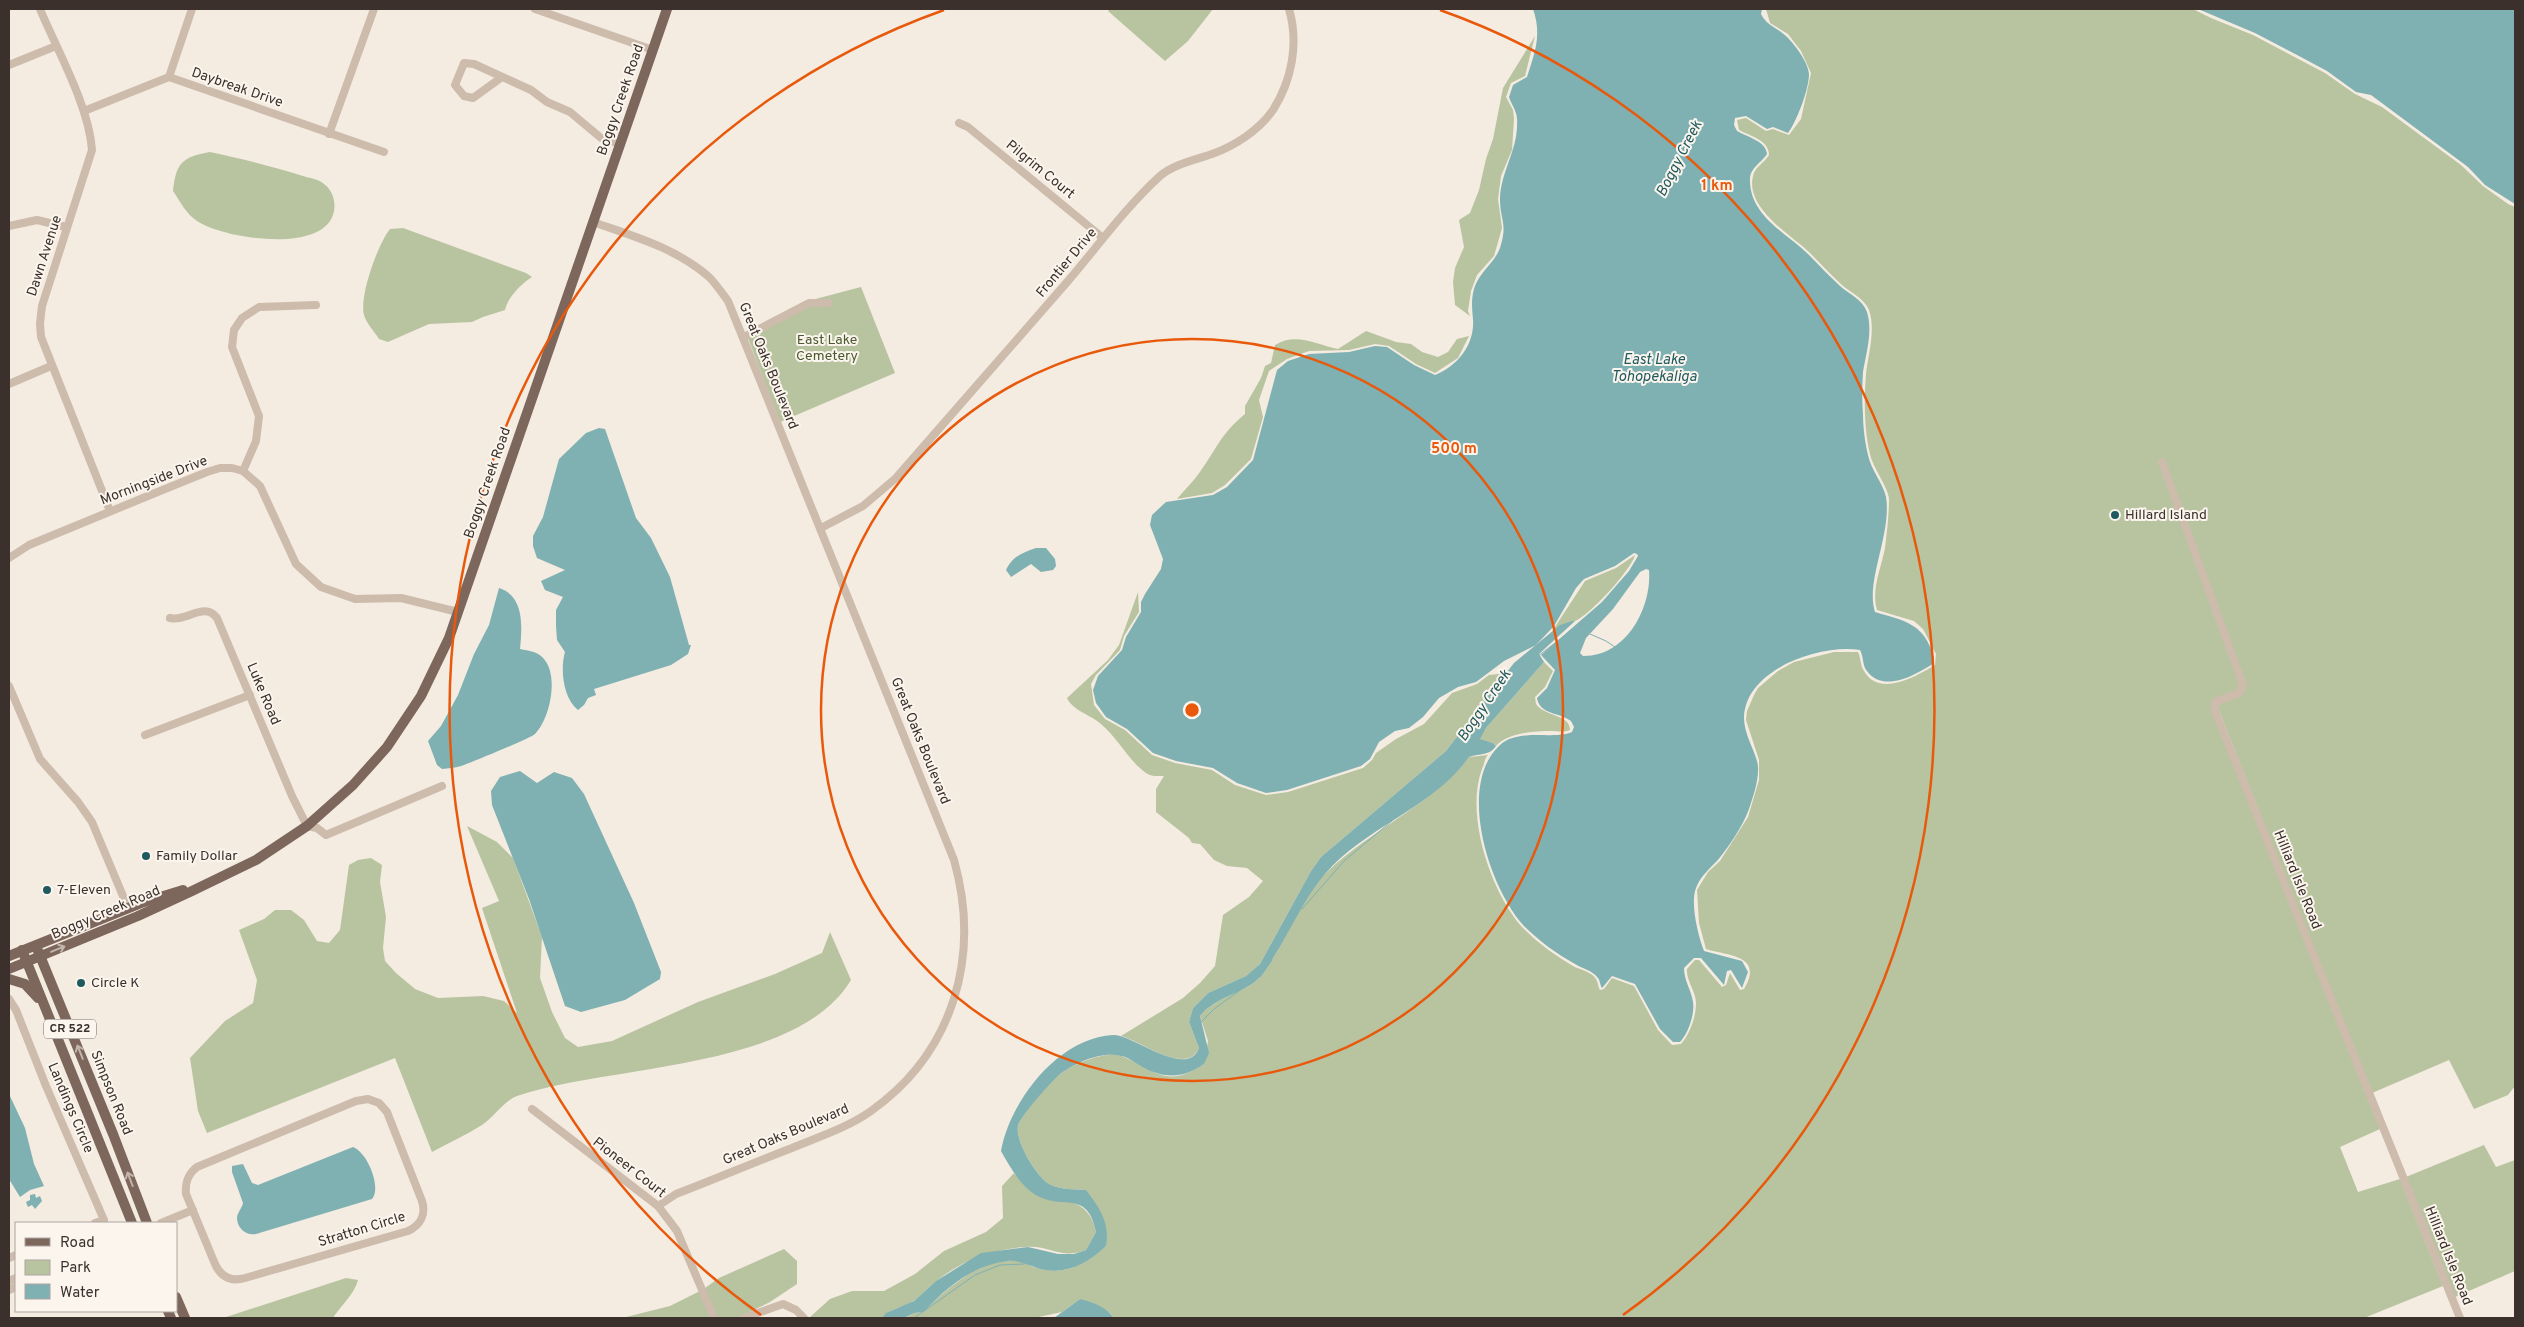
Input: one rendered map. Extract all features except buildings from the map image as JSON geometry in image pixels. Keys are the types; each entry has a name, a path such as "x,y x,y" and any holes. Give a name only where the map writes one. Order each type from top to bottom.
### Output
{"main road":[{"name":"Boggy Creek Road","path":"9,969 143,914 274,850 307,826 361,777 404,724 437,665 458,612 667,9"},
{"name":"Boggy Creek Road","path":"9,956 128,908 213,880"},
{"path":"121,923 128,915 128,908 143,914"},
{"name":"Simpson Road","path":"36,946 113,1134 147,1222"},
{"name":"Simpson Road","path":"22,950 132,1222"},
{"path":"9,978 25,984 47,1013"},
{"path":"178,1302 185,1318"}],"street":[{"name":"Dawn Avenue","path":"40,9 84,111 91,134 92,150 88,168 66,227 42,306 41,337 110,511"},
{"path":"169,77 192,9"},
{"path":"329,134 374,9"},
{"path":"535,9 653,50"},
{"name":"Frontier Drive","path":"821,528 863,506 896,478 1103,238 1162,175 1182,164 1215,153 1246,137 1272,111 1287,82 1293,56 1294,36 1289,9"},
{"path":"9,66 56,46"},
{"path":"502,77 473,98 464,96 455,85 464,63 474,64 502,77 570,112 601,138 620,144"},
{"name":"Daybreak Drive","path":"84,111 169,77 384,152"},
{"name":"Pilgrim Court","path":"959,123 968,127 1103,238"},
{"path":"9,226 37,220 66,227"},
{"name":"Great Oaks Boulevard","path":"593,222 685,258 710,278 728,301 954,860 965,906 962,976 946,1019 924,1058 897,1090 870,1112 840,1128 676,1194 658,1206"},
{"path":"744,337 809,303 829,303"},
{"path":"316,304 259,307 242,318 234,330 232,347 259,416 256,441 243,471 252,476 267,497 296,564 321,587 350,598 366,600 401,598 458,612"},
{"path":"9,384 51,366"},
{"name":"Hilliard Isle Road","path":"2162,462 2243,685 2239,693 2216,702 2215,711 2460,1318"},
{"name":"Morningside Drive","path":"9,558 29,545 207,472 220,468 243,471"},
{"name":"Luke Road","path":"170,618 178,620 201,611 214,614 292,796 307,826"},
{"path":"9,686 40,759 78,802 98,832 128,908"},
{"path":"146,735 250,695"},
{"path":"307,826 317,828 326,835 442,786"},
{"name":"Landings Circle","path":"9,1000 16,1010 46,1086 104,1220 99,1222"},
{"name":"Stratton Circle","path":"365,1099 376,1102 386,1110 424,1208 420,1221 411,1230 236,1280 224,1276 216,1267 193,1210 186,1187 187,1178 194,1169 365,1099"},
{"name":"Pioneer Court","path":"532,1109 658,1206 678,1231 714,1318"},
{"path":"163,1222 193,1210"},
{"path":"744,1318 783,1304 796,1310 804,1318"}],"green space":[{"path":"1110,9 1213,9 1188,41 1165,61 1108,11"},
{"path":"1766,9 2193,9 2253,35 2325,73 2355,94 2382,107 2461,165 2483,186 2515,207 2515,1086 2508,1095 2474,1109 2449,1060 2372,1093 2218,708 2218,704 2244,690 2163,459 2158,461 2240,685 2237,691 2214,700 2380,1129 2340,1147 2358,1192 2400,1179 2443,1286 2364,1318 1114,1318 1110,1313 1080,1299 1062,1312 1034,1318 905,1318 914,1313 924,1312 954,1284 980,1268 993,1263 1019,1261 1048,1270 1066,1269 1082,1263 1106,1246 1086,1190 1062,1188 1049,1184 1038,1174 1027,1158 1020,1140 1018,1126 1029,1108 1064,1071 1099,1056 1117,1055 1154,1072 1171,1076 1191,1071 1204,1064 1208,1041 1200,1016 1213,1004 1250,985 1260,977 1281,945 1312,890 1328,871 1363,842 1438,788 1469,757 1488,755 1482,769 1478,787 1477,807 1479,829 1491,872 1499,893 1510,911 1521,926 1539,943 1566,962 1591,974 1596,979 1600,990 1604,989 1612,978 1634,986 1658,1030 1672,1045 1681,1044 1690,1030 1694,1019 1696,999 1688,978 1687,969 1695,960 1699,960 1722,987 1726,985 1730,973 1740,990 1744,989 1749,978 1750,969 1747,963 1733,956 1706,949 1699,923 1697,890 1708,872 1720,861 1748,817 1759,780 1759,760 1746,720 1747,711 1758,688 1778,671 1794,662 1834,652 1858,652 1863,669 1871,679 1879,683 1888,684 1909,679 1935,665 1936,654 1923,629 1914,621 1877,610 1875,602 1877,579 1885,548 1889,499 1871,459 1868,444 1865,384 1872,334 1869,310 1861,299 1842,285 1809,252 1771,220 1762,210 1752,188 1754,173 1769,155 1768,150 1758,139 1739,130 1737,120 1746,118 1766,131 1773,129 1789,135 1801,119 1811,73 1801,51 1788,34 1770,23"},
{"path":"1535,36 1525,76 1511,83 1506,97 1513,110 1514,119 1512,150 1501,176 1498,199 1502,228 1494,256 1477,275 1471,291 1468,311 1470,316 1455,305 1453,282 1455,268 1464,247 1459,220 1470,213 1479,190 1493,139 1503,88"},
{"path":"210,152 322,182 327,186 334,200 334,211 327,225 313,234 294,238 273,239 229,233 210,228 197,221 186,211 173,191 174,181 182,163 193,156"},
{"path":"403,228 526,273 532,277 516,291 509,300 505,310 472,322 429,324 388,342 379,339 365,318 364,296 375,258 385,236 390,229"},
{"name":"East Lake Cemetery","path":"861,287 895,373 780,422 746,333 808,301"},
{"path":"1366,331 1396,342 1411,344 1422,352 1438,357 1448,352 1457,339 1469,336 1458,358 1435,373 1416,364 1389,346 1375,344 1349,350 1309,351 1287,359 1269,371 1259,400 1263,417 1251,459 1225,485 1212,493 1177,499 1197,476 1224,435 1245,414 1245,406 1261,378 1265,366 1271,363 1275,345 1290,339 1298,339 1338,349"},
{"path":"1635,555 1626,571 1600,601 1582,617 1551,633 1585,581 1616,568"},
{"path":"1138,592 1139,612 1124,636 1120,650 1096,675 1091,684 1094,705 1105,719 1125,730 1152,755 1175,763 1212,770 1235,785 1266,795 1288,792 1363,768 1372,760 1376,753 1396,739 1424,724 1452,693 1477,684 1489,675 1507,673 1446,751 1321,857 1311,871 1260,964 1246,976 1208,993 1193,1008 1189,1022 1199,1048 1193,1056 1184,1059 1162,1054 1121,1036 1183,998 1200,983 1215,966 1223,915 1249,897 1263,881 1247,868 1227,866 1214,860 1200,844 1192,843 1189,838 1156,812 1156,789 1164,776 1152,776 1146,773 1133,761 1107,730 1097,721 1073,706 1067,698 1108,660 1119,645"},
{"path":"1544,662 1553,671 1545,687 1535,697 1536,704 1545,711 1566,721 1570,730 1563,732 1529,732 1507,738 1496,746 1493,743 1479,739 1486,728"},
{"path":"467,826 497,842 513,858 542,937 540,978 552,1012 565,1038 578,1047 612,1041 698,1002 775,974 822,953 830,932 851,980 825,1010 789,1032 745,1048 698,1060 600,1077 517,1096 512,1098 482,1125 432,1152 395,1058 207,1133 198,1111 190,1058 225,1021 253,1003 257,980 239,930 264,919 275,910 291,910 304,920 317,941 329,943 340,930 349,865 358,860 371,858 382,865 380,882 386,917 383,948 385,961 396,973 415,989 438,998 483,996 504,1001 517,1013 482,908 499,901"},
{"path":"2484,1145 2496,1167 2515,1160 2515,1271 2455,1297 2406,1177"},
{"path":"1014,1173 1030,1190 1079,1205 1086,1211 1092,1220 1096,1232 1086,1250 1077,1253 1061,1253 1042,1248 1026,1247 1001,1250 978,1257 945,1274 915,1300 889,1312 882,1318 809,1318 830,1299 852,1291 884,1291 915,1274 944,1251 986,1232 1003,1218 1002,1186"},
{"path":"784,1249 797,1261 797,1284 770,1302 737,1318 717,1318 705,1288 719,1278"},
{"path":"346,1278 358,1280 350,1295 333,1318 223,1318"},
{"path":"700,1291 711,1318 622,1318 670,1306"}],"water":[{"name":"East Lake Tohopekaliga","path":"1533,9 1762,9 1761,14 1763,18 1787,37 1801,54 1809,74 1807,88 1802,105 1788,133 1773,127 1767,129 1746,116 1735,118 1734,125 1737,131 1760,143 1766,150 1767,154 1754,168 1750,179 1751,192 1762,213 1840,286 1859,301 1867,312 1869,335 1863,372 1862,399 1864,430 1870,461 1886,497 1887,511 1873,586 1875,612 1896,618 1920,631 1930,647 1934,658 1934,663 1910,676 1900,680 1882,681 1874,678 1867,671 1860,650 1825,651 1787,663 1771,673 1757,686 1748,701 1744,718 1745,729 1758,767 1754,792 1746,816 1735,836 1717,861 1705,873 1694,894 1694,911 1704,951 1742,961 1748,972 1742,988 1731,970 1727,971 1724,985 1701,958 1694,958 1684,968 1692,997 1693,1012 1686,1034 1680,1042 1673,1042 1660,1029 1635,984 1612,976 1602,988 1599,979 1593,973 1555,952 1524,926 1511,909 1489,863 1482,836 1479,810 1480,785 1487,763 1500,745 1516,737 1572,732 1574,727 1571,721 1542,708 1539,704 1537,698 1547,688 1555,670 1541,655 1602,602 1629,571 1638,556 1637,554 1634,553 1615,566 1584,579 1576,588 1554,626 1536,645 1504,661 1476,682 1458,687 1439,698 1423,717 1409,728 1395,731 1379,742 1370,759 1361,766 1287,790 1266,793 1237,783 1213,768 1176,761 1153,753 1127,729 1106,717 1096,703 1093,690 1098,676 1122,650 1126,637 1141,612 1141,602 1161,569 1163,559 1150,525 1152,515 1166,502 1213,495 1227,487 1253,460 1277,370 1288,361 1309,354 1349,352 1375,346 1387,347 1414,365 1435,375 1451,366 1463,353 1468,345 1473,328 1472,301 1476,283 1494,259 1502,240 1504,227 1500,206 1501,188 1513,150 1517,129 1515,109 1509,97 1513,85 1527,77 1536,43 1536,18","holes":["1646,569 1649,570 1646,600 1633,628 1624,639 1612,648 1598,654 1583,656 1580,653 1586,638 1613,609 1640,572"]},
{"path":"2198,9 2515,9 2515,204 2485,185 2468,167 2371,95 2356,92 2327,71 2299,56 2255,33"},
{"path":"599,428 605,429 636,518 651,538 670,577 689,645 691,645 688,654 671,665 594,689 596,695 588,698 578,710 573,705 566,691 563,675 565,652 557,640 556,610 563,597 545,590 541,581 565,570 537,558 533,546 533,536 543,517 559,459 586,433"},
{"path":"1036,548 1046,548 1055,559 1056,566 1053,570 1041,572 1031,564 1011,577 1006,570 1012,561 1022,553"},
{"path":"499,588 514,598 518,605 521,623 520,649 539,654 549,666 552,686 545,718 535,734 531,736 461,766 442,769 437,765 428,741 441,726 458,695 474,654 489,625"},
{"path":"1575,621 1539,654 1544,662 1486,728 1480,739 1493,743 1496,746 1488,753 1469,757 1454,775 1437,790 1359,843 1341,858 1325,874 1304,903 1281,945 1260,977 1250,985 1213,1004 1200,1016 1209,1053 1204,1064 1181,1075 1173,1076 1149,1070 1124,1057 1105,1055 1088,1059 1058,1076 1024,1116 1018,1126 1018,1132 1027,1158 1038,1174 1049,1184 1067,1189 1086,1190 1103,1216 1107,1230 1106,1246 1091,1259 1065,1270 1047,1270 1011,1261 995,1263 961,1279 941,1294 924,1312 914,1313 904,1318 882,1318 886,1313 914,1301 936,1281 981,1253 1028,1247 1058,1254 1074,1254 1086,1250 1096,1232 1088,1211 1082,1206 1051,1201 1035,1195 1018,1178 1001,1151 1006,1132 1026,1093 1040,1075 1056,1060 1074,1047 1093,1039 1113,1035 1133,1041 1172,1058 1183,1059 1193,1057 1199,1048 1189,1022 1193,1008 1208,993 1246,976 1260,964 1311,871 1321,857 1446,751 1514,663 1560,625"},
{"path":"520,771 537,783 554,772 572,778 584,794 634,903 661,972 660,979 625,1000 581,1012 565,1006 529,899 492,805 491,791 500,777"},
{"path":"9,1094 25,1128 34,1164 44,1186 30,1190 20,1197 9,1179"},
{"path":"353,1147 368,1162 372,1170 375,1194 372,1199 256,1234 249,1234 240,1228 237,1218 243,1203 232,1172 232,1166 243,1164 252,1183 258,1185"},
{"path":"35,1194 36,1198 40,1196 42,1201 35,1209 32,1205 28,1207 26,1202 30,1200 30,1195"},
{"path":"1080,1299 1099,1305 1114,1318 1054,1318"}],"waterway":[{"name":"Boggy Creek","path":"1590,634 1615,647"},
{"name":"Boggy Creek","path":"1538,656 1563,637"},
{"name":"Boggy Creek","path":"1302,909 1344,861 1393,820"},
{"name":"Boggy Creek","path":"1260,977 1272,960"},
{"name":"Boggy Creek","path":"1201,1022 1214,1009 1250,983"},
{"name":"Boggy Creek","path":"914,1318 975,1275 1000,1265 1024,1264"}],"place":[{"name":"Hillard Island","path":"2115,515"},
{"name":"Family Dollar","path":"146,856"},
{"name":"7-Eleven","path":"47,890"},
{"name":"Circle K","path":"81,983"}]}
